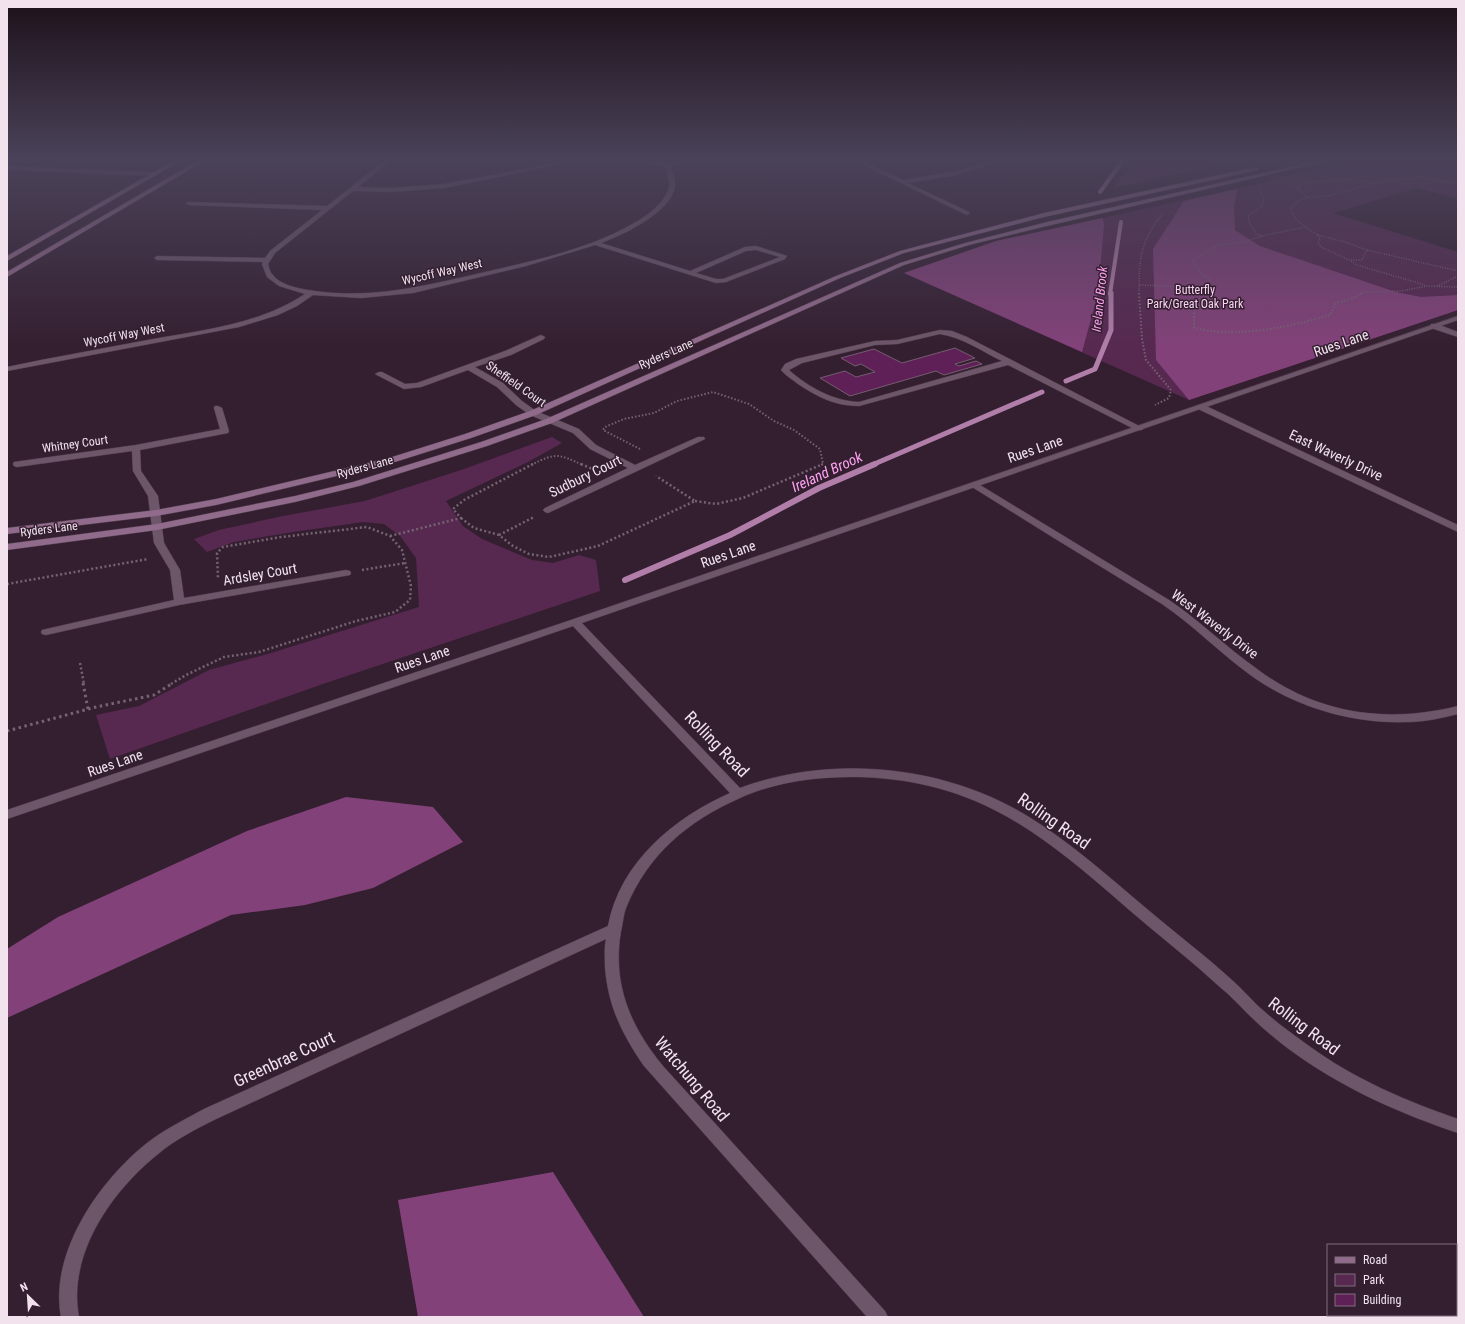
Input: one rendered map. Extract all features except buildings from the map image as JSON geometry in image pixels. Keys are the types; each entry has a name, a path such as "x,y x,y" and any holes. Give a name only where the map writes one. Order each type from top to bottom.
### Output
{"main road":[{"path":"7,259 71,222"},
{"path":"7,275 98,222"},
{"name":"Ryders Lane","path":"7,531 156,513 274,489 356,469 468,436 533,413 838,277 902,252 1016,222"},
{"name":"Ryders Lane","path":"7,547 157,527 288,500 356,484 484,444 549,421 902,264 967,244 1057,222"}],"street":[{"path":"157,258 266,260 272,252 310,222"},
{"name":"Wycoff Way West","path":"266,260 266,272 272,279 291,288 311,293 355,296 410,291 519,265 595,243 639,222"},
{"path":"595,243 690,273 716,281 724,281 783,258 784,256 756,248 749,248 690,273"},
{"name":"Wycoff Way West","path":"7,369 239,324 277,312 296,303 311,293"},
{"name":"Rues Lane","path":"7,815 975,485 1458,318"},
{"path":"1434,326 1458,335"},
{"path":"1010,362 859,404 849,404 830,400 788,373 786,370 788,366 799,361 875,343 897,342 945,332 964,339 1010,362 1139,428"},
{"name":"Sheffield Court","path":"379,374 404,387 418,385 470,368 541,338"},
{"name":"Sheffield Court","path":"470,368 500,385 519,403 533,413 549,421"},
{"name":"East Waverly Drive","path":"1201,407 1458,529"},
{"name":"Whitney Court","path":"16,464 136,448 225,431 218,408"},
{"name":"Sudbury Court","path":"549,421 576,431 593,447 638,467"},
{"name":"Sudbury Court","path":"548,510 613,478 701,439"},
{"path":"136,448 137,471 153,496 158,543 175,570 179,602"},
{"name":"West Waverly Drive","path":"975,485 1182,614 1264,679 1287,693 1327,708 1371,718 1413,720 1438,716 1458,710"},
{"name":"Ardsley Court","path":"46,632 179,602 346,573"},
{"name":"Rolling Road","path":"575,622 737,793 772,782 802,776 848,772 871,773 911,778 941,784 964,791 1001,806 1028,821 1066,848 1228,985 1260,1017 1298,1048 1340,1075 1385,1099 1427,1116 1458,1126"},
{"name":"Watchung Road","path":"737,793 704,810 680,825 650,853 628,887 620,905 614,929 612,966 614,987 620,1009 629,1030 641,1051 656,1071 879,1317"},
{"name":"Greenbrae Court","path":"70,1317 70,1281 78,1248 93,1215 114,1185 141,1158 170,1135 210,1114 614,929"}],"path":[{"path":"1154,405 1169,398 1171,390 1166,382 1146,360 1141,339 1141,252 1150,230 1156,222"},
{"path":"1249,222 1256,234 1262,236"},
{"path":"1299,222 1318,235 1359,246 1367,250 1439,265 1458,271"},
{"path":"1209,288 1211,281 1202,274 1192,260 1218,245 1244,242 1262,236 1305,227"},
{"path":"1318,235 1320,238 1318,244 1321,247 1357,265 1426,286"},
{"path":"1349,260 1362,260 1367,250"},
{"path":"1436,286 1458,276"},
{"path":"1140,286 1209,288 1214,293 1208,305 1196,307 1194,311 1194,327 1205,331 1241,332 1305,323 1330,315 1336,303 1354,298 1364,292 1402,291 1426,286 1458,287"},
{"path":"638,467 695,501 716,504 743,498 823,464 820,449 794,430 774,421 749,404 713,392 677,401 654,413 624,419 605,427 603,430 657,458"},
{"path":"613,478 560,454 545,458 464,500 453,508 461,518 474,528 499,535 512,546 529,554 549,557 598,546 695,501"},
{"path":"499,535 548,510"},
{"path":"390,536 461,518"},
{"path":"7,731 88,709 154,695 186,675 224,657 259,652 356,621 395,612 410,600 411,586 402,550 390,536 367,527 281,537 223,547 217,553 218,595"},
{"path":"7,584 167,556"},
{"path":"346,573 405,563"},
{"path":"80,663 88,709"}],"green space":[{"name":"Butterfly Park/Great Oak Park","path":"1084,222 1361,222 1458,252 1458,310 1189,400 904,273 996,241"},
{"path":"1085,222 1104,222 1098,293 1082,352 904,273 996,241"},
{"path":"1171,222 1235,222 1235,230 1260,246 1396,292 1421,297 1458,295 1458,310 1189,400 1156,360 1153,249"},
{"path":"552,437 562,443 528,462 446,501 463,526 482,539 532,560 553,563 579,555 596,560 600,591 323,684 110,759 96,715 139,706 209,670 271,653 419,607 416,558 400,536 384,524 363,522 293,532 234,542 207,552 194,539 219,530 283,516 365,501 464,469"},
{"path":"346,797 433,807 463,842 373,888 305,905 231,915 7,1018 7,949 58,917 247,831"},
{"path":"553,1172 644,1317 418,1317 398,1200"}],"waterway":[{"name":"Ireland Brook","path":"1110,294 1121,222"},
{"name":"Ireland Brook","path":"1066,381 1095,369 1111,330 1111,293"},
{"name":"Ireland Brook","path":"872,465 1042,392"},
{"name":"Ireland Brook","path":"625,580 730,535 819,488 875,464"}]}
